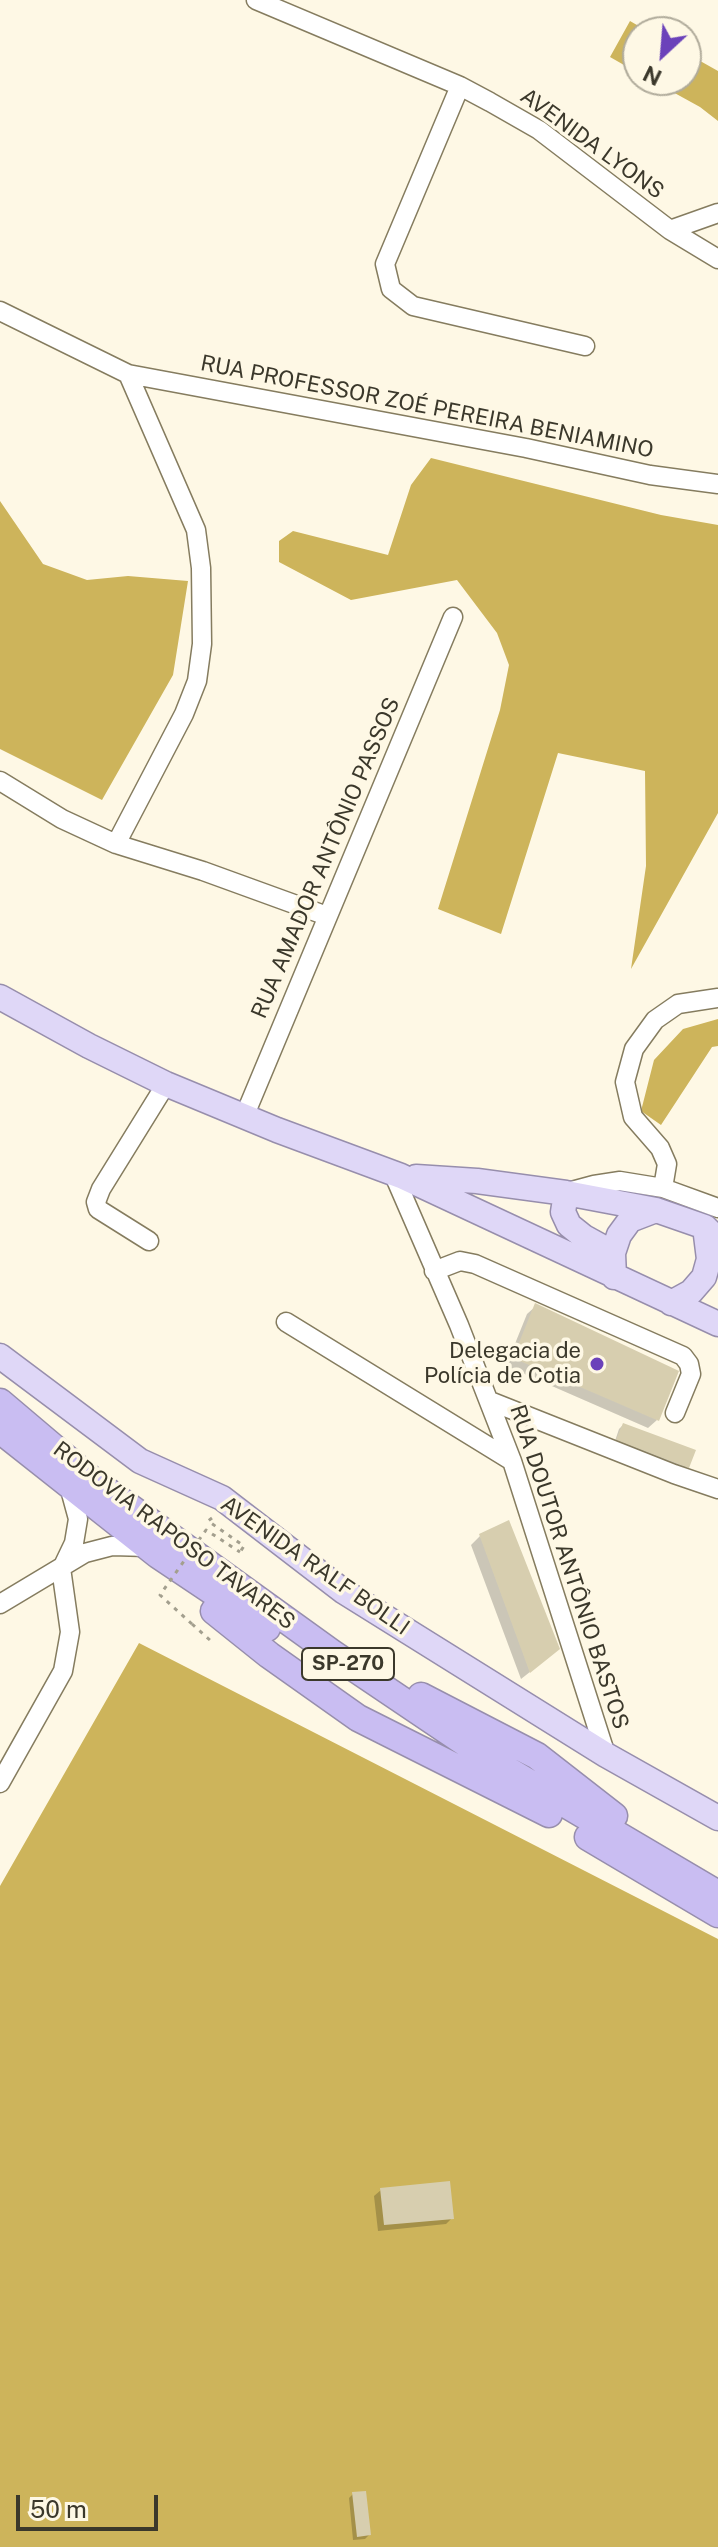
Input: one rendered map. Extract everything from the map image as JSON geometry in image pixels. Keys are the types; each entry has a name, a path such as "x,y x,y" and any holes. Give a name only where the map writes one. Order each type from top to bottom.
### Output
{"highway":[{"name":"RODOVIA RAPOSO TAVARES","path":"0,1402 92,1480 332,1653 537,1756 609,1811 668,1863 718,1894"},
{"name":"RODOVIA RAPOSO TAVARES","path":"0,1430 153,1551 446,1750 718,1914"}],"main road":[{"path":"2,1001 166,1084 613,1265 671,1303 718,1324"},
{"path":"397,1175 477,1181 566,1193 660,1199 714,1225 704,1277 691,1292 671,1303"},
{"path":"566,1193 563,1212 569,1225 613,1265"},
{"path":"613,1265 619,1235 630,1220 660,1199"},
{"name":"AVENIDA RALF BOLLI","path":"0,1356 140,1461 222,1498 343,1591 606,1755 718,1818"}],"street":[{"name":"AVENIDA LYONS","path":"256,0 460,86 539,130 670,230 718,259"},
{"path":"460,86 385,264 391,289 413,306 585,346"},
{"path":"670,230 718,213"},
{"name":"RUA PROFESSOR ZOÉ PEREIRA BENIAMINO","path":"0,311 128,374 511,445 650,475 718,484"},
{"path":"116,844 184,714 197,681 202,644 201,568 196,530 128,374"},
{"name":"RUA AMADOR ANTÔNIO PASSOS","path":"244,1117 453,617"},
{"path":"0,781 62,819 116,844 203,871 327,916"},
{"path":"660,1199 667,1164 660,1148 633,1117 625,1082 634,1049 655,1020 678,1004 718,998"},
{"path":"149,1241 98,1209 96,1202 166,1084"},
{"name":"RUA DOUTOR ANTÔNIO BASTOS","path":"397,1175 512,1461 606,1755"},
{"path":"434,1271 460,1261 475,1264 683,1356 691,1374 675,1413"},
{"path":"286,1322 512,1461"},
{"path":"490,1401 718,1489"},
{"path":"0,1783 63,1671 70,1632 61,1568 74,1543 78,1519 69,1486"},
{"path":"0,1604 85,1553 112,1546 153,1551"}],"path":[{"path":"192,1624 160,1595 206,1530 240,1552"}],"shaded area":[{"path":"622,35 622,64 610,57"},
{"path":"702,62 718,71 718,121 680,96 702,96"},
{"path":"431,458 661,515 718,525 718,813 631,969 646,866 645,771 558,753 501,934 438,909 500,710 509,665 497,633 457,580 351,600 279,562 279,541 293,531 388,555 411,485"},
{"path":"0,501 43,564 87,580 128,576 188,581 173,675 102,800 0,749"},
{"path":"718,1019 718,1046 712,1047 661,1125 641,1111 654,1060 683,1029"},
{"path":"139,1643 718,1939 718,2547 0,2547 0,1886"}],"building":[{"name":"Delegacia de Polícia de Cotia","path":"535,1303 679,1371 659,1421 513,1358"},
{"path":"623,1423 696,1450 689,1468 616,1440"},
{"path":"509,1520 560,1649 530,1673 479,1534"},
{"path":"450,2181 454,2219 384,2225 380,2188"},
{"path":"366,2491 371,2535 357,2537 352,2492"}],"place":[{"name":"Delegacia de Polícia de Cotia","path":"597,1364"}]}
